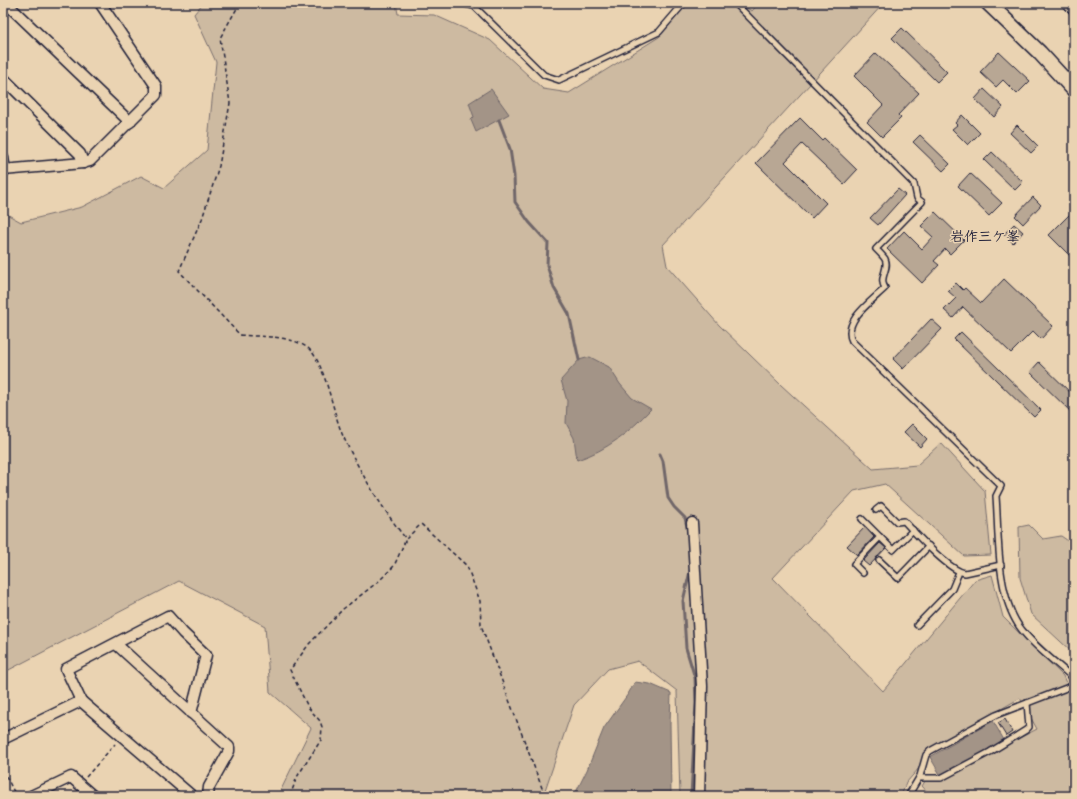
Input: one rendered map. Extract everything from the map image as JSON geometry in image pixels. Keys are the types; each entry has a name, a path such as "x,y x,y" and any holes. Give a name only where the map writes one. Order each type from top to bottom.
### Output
{"street":[{"path":"6,3 130,122"},
{"path":"3,158 4,170 83,163 90,161 156,95 156,86 100,3"},
{"path":"988,3 1040,53 1074,90"},
{"path":"3,78 80,154 83,163"},
{"path":"692,523 702,686 699,796"},
{"path":"191,713 206,655 168,616 66,669 81,702 192,796"},
{"path":"116,644 229,747 229,751 209,787 208,796"},
{"path":"3,739 81,702"},
{"path":"31,796 71,777 92,796"}],"lane":[{"path":"461,3 474,6 544,75 559,80 658,32 684,3"},
{"path":"735,3 914,184 917,198 922,202 876,249 885,259 887,265 882,278 885,288 853,320 849,332 852,341 1001,486 996,496 1003,588 1010,611 1020,627 1034,643 1074,679"},
{"path":"876,510 881,506 897,522 904,521 929,546 959,572 965,573 1001,565"},
{"path":"862,519 892,550 913,530"},
{"path":"863,573 854,564 880,537"},
{"path":"879,560 898,578 929,546"},
{"path":"917,625 952,589 959,572"},
{"path":"908,796 919,778 926,755 930,751 996,715 1074,685"},
{"path":"919,778 941,778 990,752 1026,730 1029,727 1027,703"}],"path":[{"path":"240,3 220,38 230,103 219,166 202,219 179,271 240,335 296,341 309,349 319,365 343,437 391,520 406,539"},
{"path":"290,796 296,776 321,740 322,727 320,721 308,707 290,670 308,644 343,609 379,581 394,566 406,539 421,524 467,566 480,601 481,624 544,796"},
{"path":"79,784 121,736"},
{"path":"3,770 16,796"}],"shaded area":[{"path":"203,3 396,3 398,14 434,15 490,40 543,89 569,93 659,37 688,3 738,3 752,11 759,3 884,3 663,245 667,266 719,325 781,385 873,469 917,465 941,443 985,491 991,555 964,556 885,484 854,491 773,578 883,691 975,580 992,575 1003,617 1063,676 1074,701 1074,796 931,796 922,786 929,775 941,779 1037,729 1020,698 923,754 920,767 906,783 901,796 680,796 677,691 638,661 608,669 574,705 543,796 278,796 311,728 270,692 265,626 179,581 3,673 3,212 21,222 82,207 141,176 164,188 207,150 216,62 194,14"},
{"path":"491,89 509,114 476,132 471,120 474,117 469,103"},
{"path":"590,357 609,367 620,384 632,398 651,409 626,433 608,446 577,460 574,438 566,423 567,401 561,380 579,360"},
{"path":"1029,525 1043,539 1061,536 1074,545 1074,654 1031,614 1020,578 1019,527"},
{"path":"635,682 650,684 671,693 671,796 574,796 587,770 604,728"},
{"path":"993,721 1004,740 941,776 930,757"}],"building":[{"path":"1059,3 1074,3 1074,18"},
{"path":"902,28 947,72 937,82 892,38"},
{"path":"999,52 1030,81 1017,94 1003,80 996,87 980,72"},
{"path":"876,53 919,93 898,115 901,118 882,137 867,122 883,105 854,76"},
{"path":"984,89 1003,107 994,117 975,99"},
{"path":"962,115 980,133 968,145 952,129 957,125 955,123"},
{"path":"800,118 822,140 824,138 857,170 844,184 802,144 785,162 826,203 812,218 756,163"},
{"path":"1017,125 1038,146 1031,153 1010,133"},
{"path":"920,135 950,164 943,171 913,142"},
{"path":"992,152 1023,182 1015,190 984,160"},
{"path":"970,173 1002,203 989,216 958,186"},
{"path":"898,189 905,195 878,225 870,218"},
{"path":"1033,197 1041,205 1023,224 1015,216"},
{"path":"1074,210 1074,260 1049,235"},
{"path":"935,212 964,240 950,254 945,249 934,261 939,265 922,283 887,249 904,231 922,249 933,237 921,226"},
{"path":"1014,224 1023,232 1013,243 1004,234"},
{"path":"1004,279 1053,326 1041,339 1033,331 1011,353 963,307 953,318 944,310 956,298 948,291 956,283 963,290 965,288 981,303"},
{"path":"931,319 942,329 903,369 893,359"},
{"path":"961,332 1041,410 1034,417 954,339"},
{"path":"1039,362 1074,396 1074,415 1030,372"},
{"path":"912,424 927,439 920,447 904,432"},
{"path":"865,527 874,537 857,555 847,546"},
{"path":"880,543 886,548 869,566 863,561"},
{"path":"1005,719 1012,732 1006,736 998,723"}],"waterway":[{"path":"499,120 510,149 514,176 515,202 529,222 548,243 547,265 554,288 569,314 579,360"},
{"path":"660,454 663,461 668,498 674,507 685,518 689,536"},
{"path":"691,567 683,601 686,648 695,678 696,702 691,796"}],"district":[{"name":"岩作三ケ峯","path":"985,236"}]}
